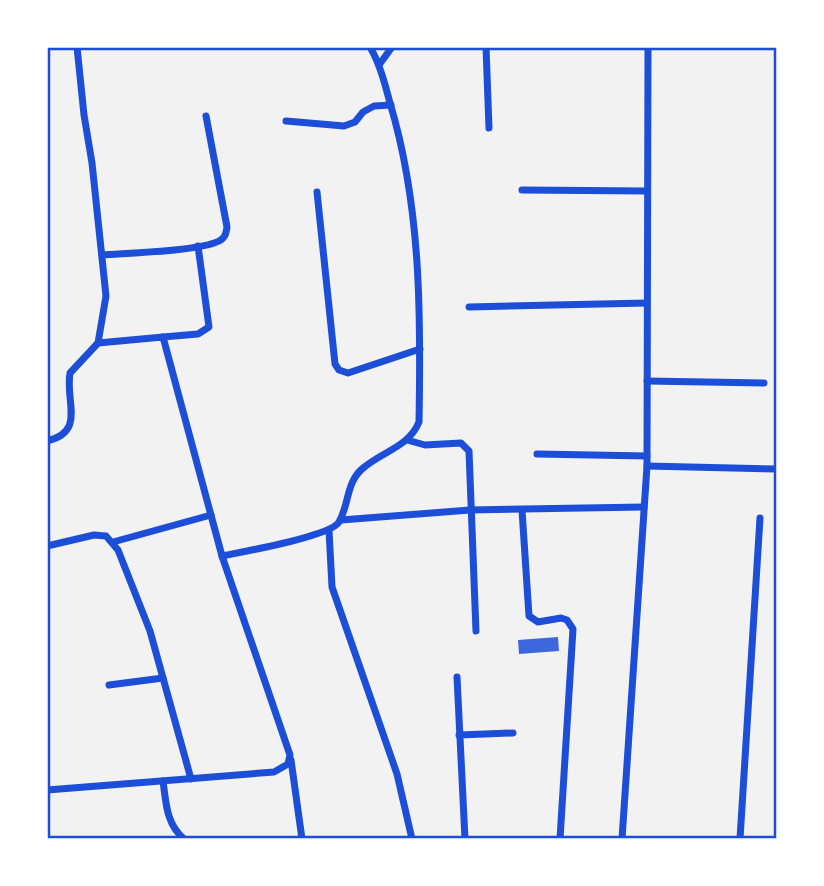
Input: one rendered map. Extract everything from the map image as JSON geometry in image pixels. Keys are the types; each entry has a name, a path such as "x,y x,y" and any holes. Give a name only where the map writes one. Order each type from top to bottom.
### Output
{"street":[{"path":"47,441 61,437 71,426 70,373 98,343 106,296 77,47"},
{"path":"341,520 349,488 362,469 407,440 419,422 420,301 407,168 379,65 370,47"},
{"path":"379,65 392,47"},
{"path":"486,47 489,128"},
{"path":"622,839 647,466 648,47"},
{"path":"286,121 344,126 355,122 363,112 374,106 391,105"},
{"path":"102,255 198,246 222,240 226,235 227,227 206,116"},
{"path":"522,190 648,191"},
{"path":"317,192 335,365 339,370 348,373 420,349"},
{"path":"98,343 198,334 209,327 198,246"},
{"path":"470,307 647,303"},
{"path":"163,337 222,556 290,755 302,839"},
{"path":"647,381 764,383"},
{"path":"407,440 425,445 461,443 466,446 470,457 476,632"},
{"path":"537,454 647,456"},
{"path":"647,466 777,469"},
{"path":"222,556 329,530 341,520 470,510 644,507"},
{"path":"522,510 526,609 529,616 538,622 561,618 567,620 573,629 560,839"},
{"path":"113,542 211,515"},
{"path":"740,839 760,518"},
{"path":"329,530 334,595 400,783 412,839"},
{"path":"47,545 94,535 106,536 118,550 150,631 191,779"},
{"path":"457,677 465,839"},
{"path":"109,685 163,678"},
{"path":"460,735 513,733"},
{"path":"47,790 274,772 288,764 290,755"},
{"path":"163,781 170,821 184,839"}],"building":[{"path":"558,637 559,651 519,654 518,640"}]}
